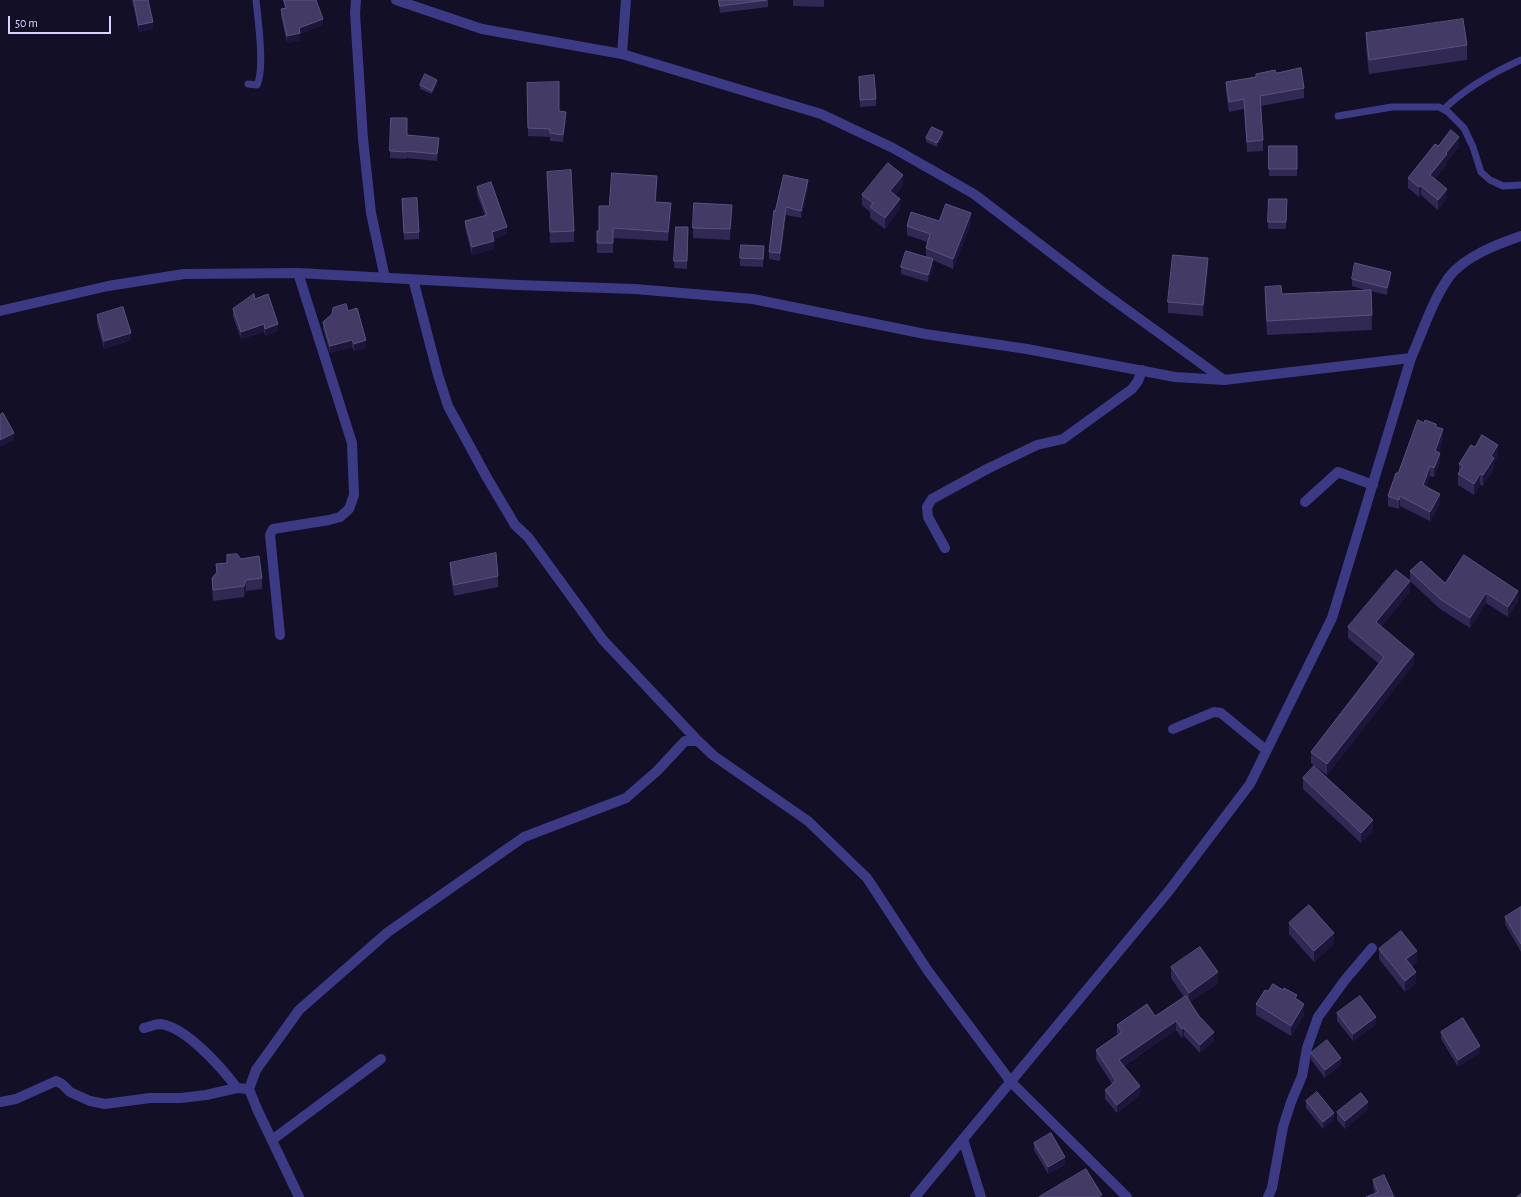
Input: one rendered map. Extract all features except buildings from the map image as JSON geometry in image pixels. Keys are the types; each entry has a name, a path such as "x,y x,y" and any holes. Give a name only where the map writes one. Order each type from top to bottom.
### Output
{"street":[{"path":"356,0 355,13 364,146 371,213 385,278"},
{"path":"396,0 482,29 622,54 821,114 893,148 974,194 1100,292 1224,380"},
{"path":"622,54 626,0"},
{"path":"916,1197 1168,892 1250,784 1332,618 1411,358 1436,300 1450,276 1469,260 1486,250 1521,236"},
{"path":"280,635 270,535 273,529 340,517 349,509 354,495 352,443 298,273"},
{"path":"0,311 108,286 184,274 298,273 517,285 635,289 753,299 925,334 1027,349 1175,377 1224,380 1411,358"},
{"path":"413,279 438,375 448,406 486,476 515,525 528,537 604,640 698,741 714,756 808,821 867,878 928,971 1011,1082 1127,1197"},
{"path":"945,548 928,517 927,507 932,499 987,469 1037,445 1063,439 1132,389 1138,381 1142,370"},
{"path":"1305,502 1338,472 1373,485"},
{"path":"1173,729 1214,712 1221,713 1266,750"},
{"path":"299,1197 256,1109 249,1089 256,1070 299,1010 388,932 524,838 626,798 657,771 685,741 698,741"},
{"path":"1268,1197 1272,1188 1283,1127 1291,1102 1302,1076 1307,1048 1318,1017 1345,980 1372,948"},
{"path":"144,1028 159,1024 176,1029 210,1057 225,1072 237,1088"},
{"path":"272,1140 381,1059"},
{"path":"0,1102 16,1099 56,1081 62,1084 70,1092 90,1101 105,1104 150,1098 181,1098 206,1095 237,1088 249,1089"},
{"path":"964,1139 981,1197"}],"lane":[{"path":"248,84 257,85 260,80 260,54 256,0"},
{"path":"1444,109 1475,83 1521,60"},
{"path":"1338,116 1392,107 1440,107 1464,128 1481,172 1490,180 1503,186 1521,184"}]}
